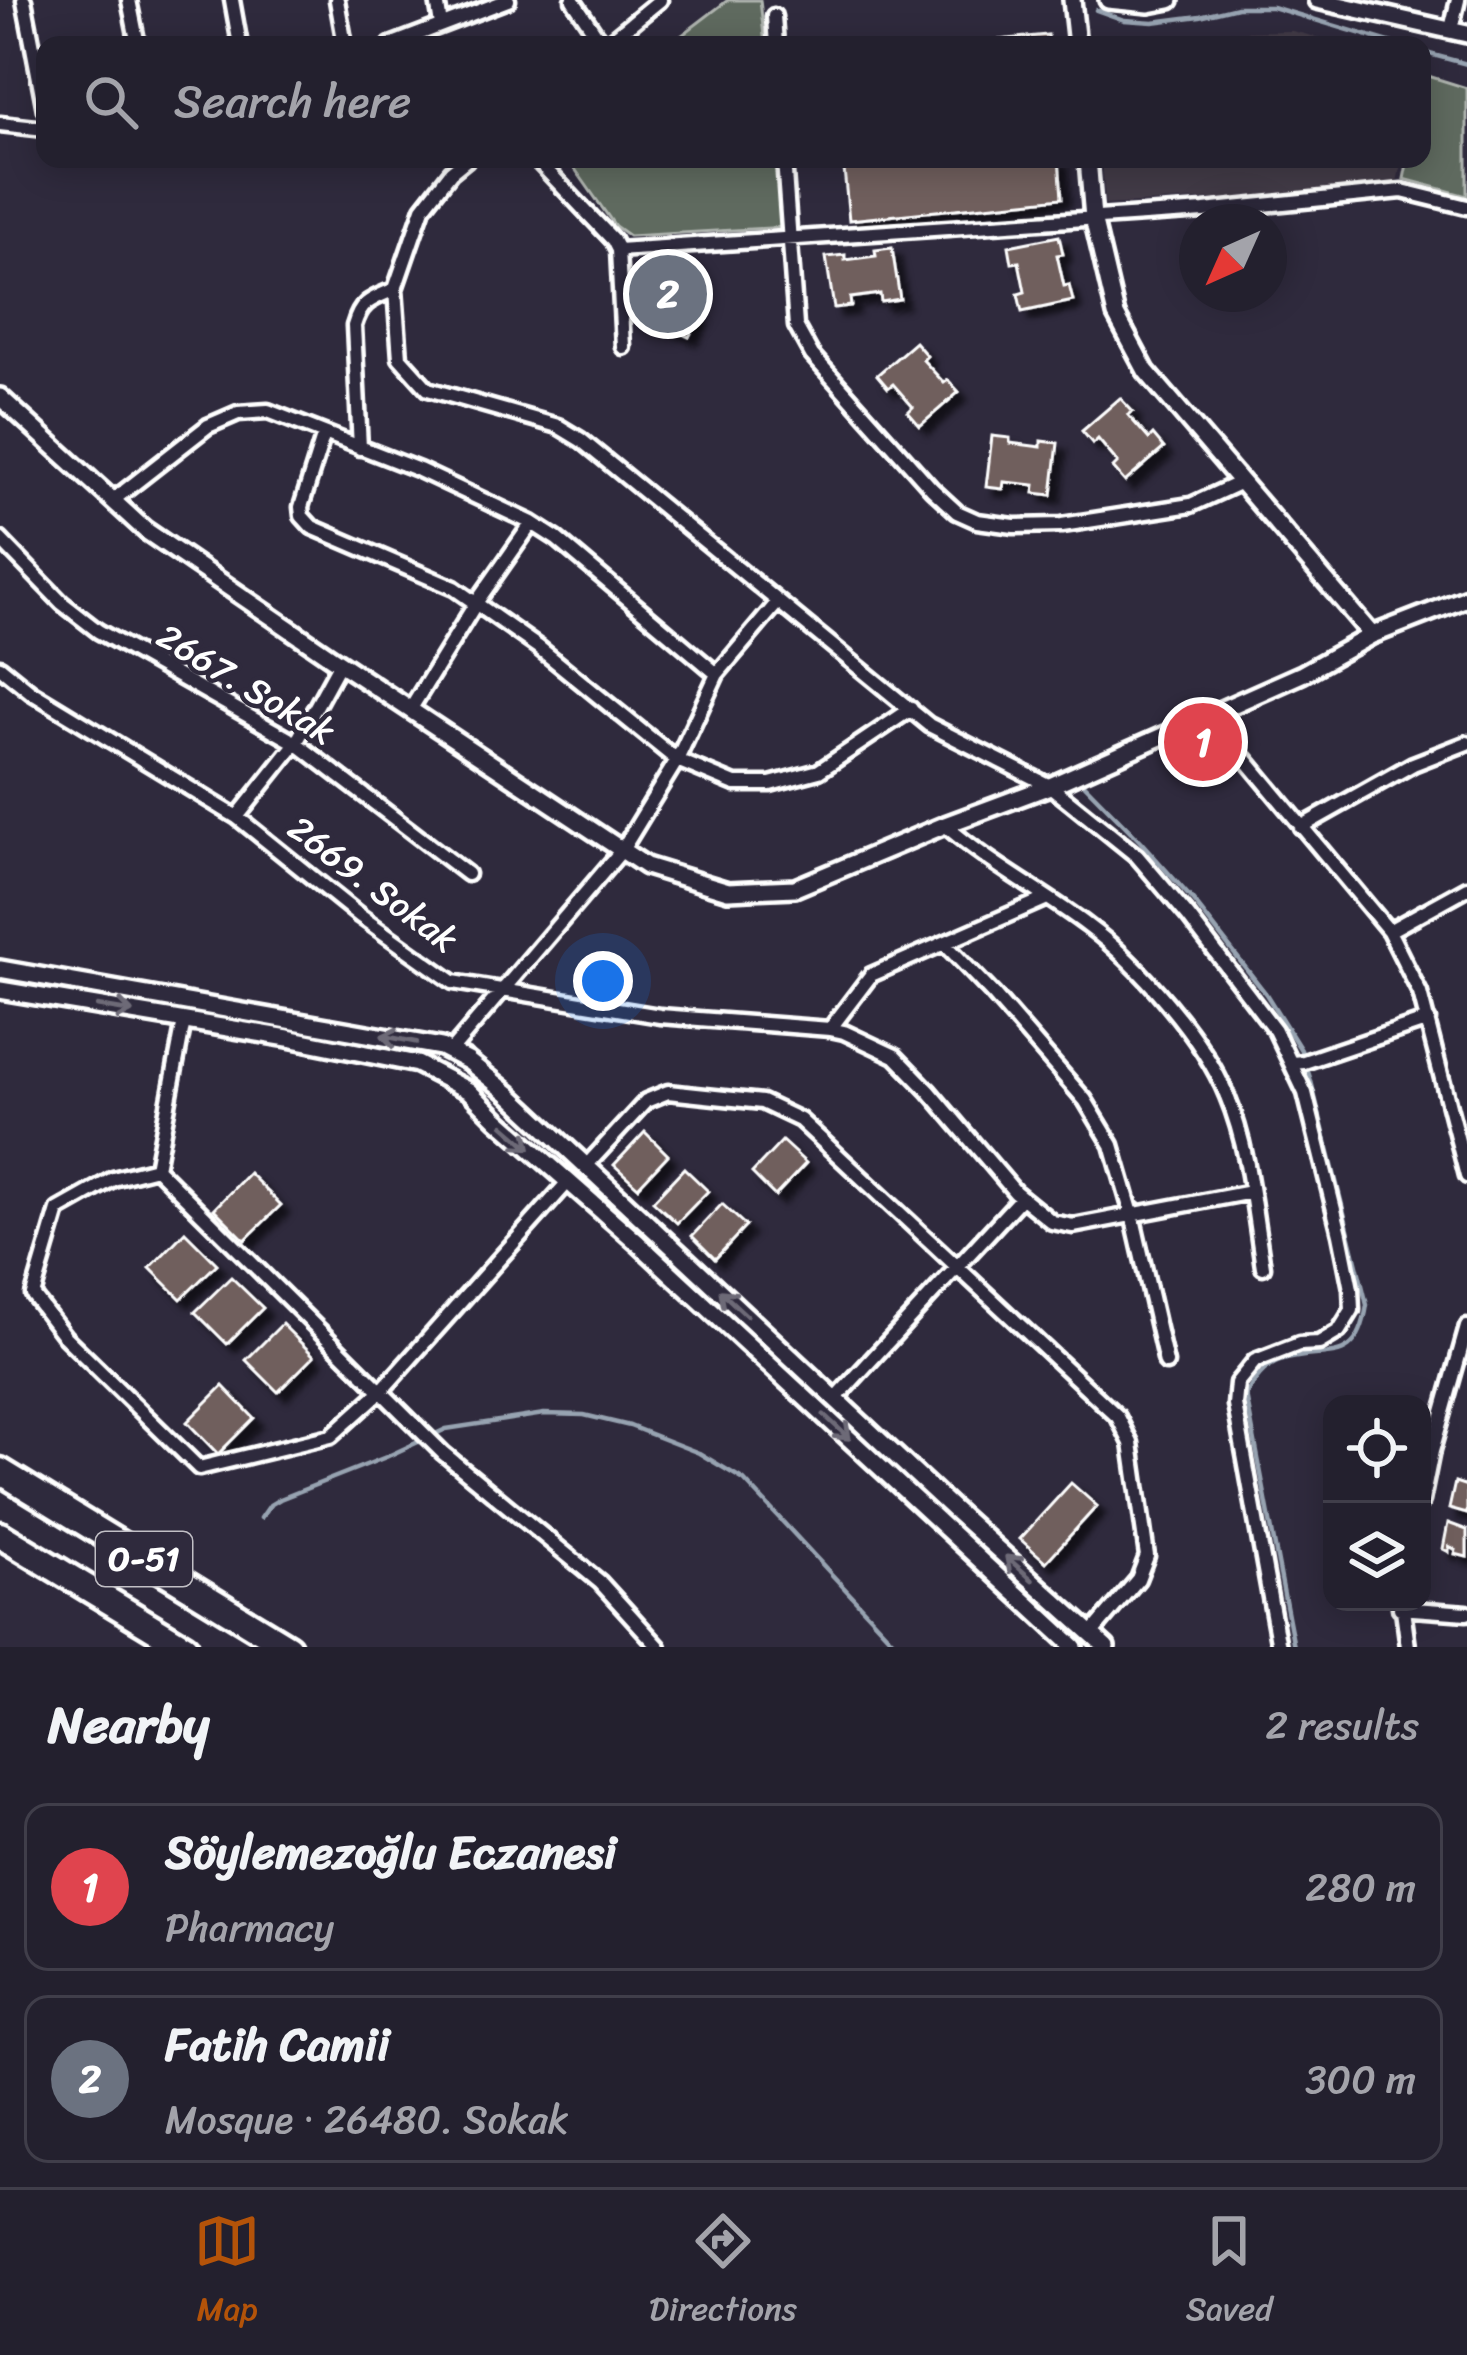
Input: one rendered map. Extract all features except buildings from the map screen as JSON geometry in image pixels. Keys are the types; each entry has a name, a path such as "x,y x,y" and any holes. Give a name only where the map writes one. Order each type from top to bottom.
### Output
{"highway":[{"name":"O-51","path":"0,1472 287,1647"},
{"name":"O-51","path":"0,1535 185,1647"}],"street":[{"path":"25,0 36,60"},
{"path":"129,0 136,36"},
{"path":"232,0 238,36"},
{"path":"337,0 343,36"},
{"path":"437,0 442,26"},
{"path":"415,36 508,0"},
{"path":"573,0 598,36"},
{"path":"615,36 660,0"},
{"path":"1072,0 1076,36"},
{"path":"1108,0 1148,4 1170,0"},
{"path":"1317,0 1459,32 1458,0"},
{"path":"774,16 775,36"},
{"path":"0,124 36,128"},
{"path":"456,168 423,208 394,290 400,358 428,389 558,426 581,440 929,725 1050,786 1137,856 1275,1030 1305,1093 1340,1234 1352,1310 1339,1330 1319,1343 1299,1344 1255,1360 1237,1383 1235,1405 1279,1647"},
{"path":"545,168 619,250 623,346"},
{"path":"785,168 796,326 812,355 957,512 976,521 1014,526 1062,525 1191,505 1241,482"},
{"path":"1089,168 1093,218 1116,315 1146,371 1372,635"},
{"path":"619,250 1204,211 1402,191 1467,207"},
{"path":"360,448 354,326 358,311 370,300 394,290"},
{"path":"0,397 145,530 340,663 646,866 728,891 795,888 1050,786 1302,674 1372,635 1466,602"},
{"path":"112,501 208,426 238,413 268,411 419,470 532,524 574,553 717,674"},
{"path":"324,434 301,507 312,527 454,588 538,647 677,760 735,784 770,784 819,771 911,710"},
{"path":"410,710 532,524"},
{"name":"2667. Sokak","path":"0,539 62,603 98,631 296,743 467,874"},
{"path":"450,1052 622,850 677,760 717,674 778,602"},
{"path":"237,817 296,743 340,663"},
{"name":"2669. Sokak","path":"0,668 31,692 237,817 360,916 453,982 660,1016 844,1032 895,1056 1021,1198 1052,1222 1073,1226 1251,1192"},
{"path":"1208,714 1389,931 1420,992 1462,1135 1467,1176"},
{"path":"1301,827 1413,764 1467,742"},
{"path":"945,825 1123,956 1202,1049 1228,1097 1242,1146 1263,1267"},
{"path":"1389,931 1467,888"},
{"path":"830,1029 872,975 1045,899"},
{"path":"945,944 1084,1100 1112,1145 1166,1363"},
{"path":"0,969 371,1033 441,1047 468,1061 1106,1647"},
{"path":"0,990 417,1064 469,1091 1074,1647"},
{"path":"1292,1063 1428,1020"},
{"path":"156,1168 184,1021"},
{"path":"586,1166 646,1101 668,1092 762,1102 800,1120 958,1266 1118,1417 1131,1443 1147,1556 1138,1579 1091,1634"},
{"path":"156,1168 113,1179 58,1210 33,1294 65,1337 199,1468 331,1436 382,1390 568,1182"},
{"path":"156,1168 428,1437 600,1582 658,1647"},
{"path":"835,1399 1021,1198"},
{"path":"1431,1456 1467,1327"},
{"path":"1431,1609 1467,1613"},
{"path":"1402,1611 1408,1647"}],"shaded area":[{"path":"1292,31 1312,36 1190,36"},
{"path":"1103,168 1400,168 1397,182 1105,205"}],"green space":[{"path":"728,0 760,0 764,36 681,36"},
{"path":"1431,77 1467,88 1467,196 1404,179 1406,168 1431,168"},
{"path":"574,168 780,168 787,227 629,236 615,226"}],"waterway":[{"path":"1096,10 1124,20 1153,22 1237,7 1272,7 1369,36"},
{"path":"1431,54 1467,64"},
{"path":"1085,785 1191,898 1266,994 1301,1050 1367,1305 1356,1339 1347,1348 1274,1364 1246,1395 1294,1647"},
{"path":"261,1518 280,1499 446,1429 544,1414 584,1415 630,1426 699,1453 744,1480 899,1647"}],"place":[{"name":"Fatih Camii","path":"668,294"},
{"name":"Söylemezoğlu Eczanesi","path":"1203,742"}]}
